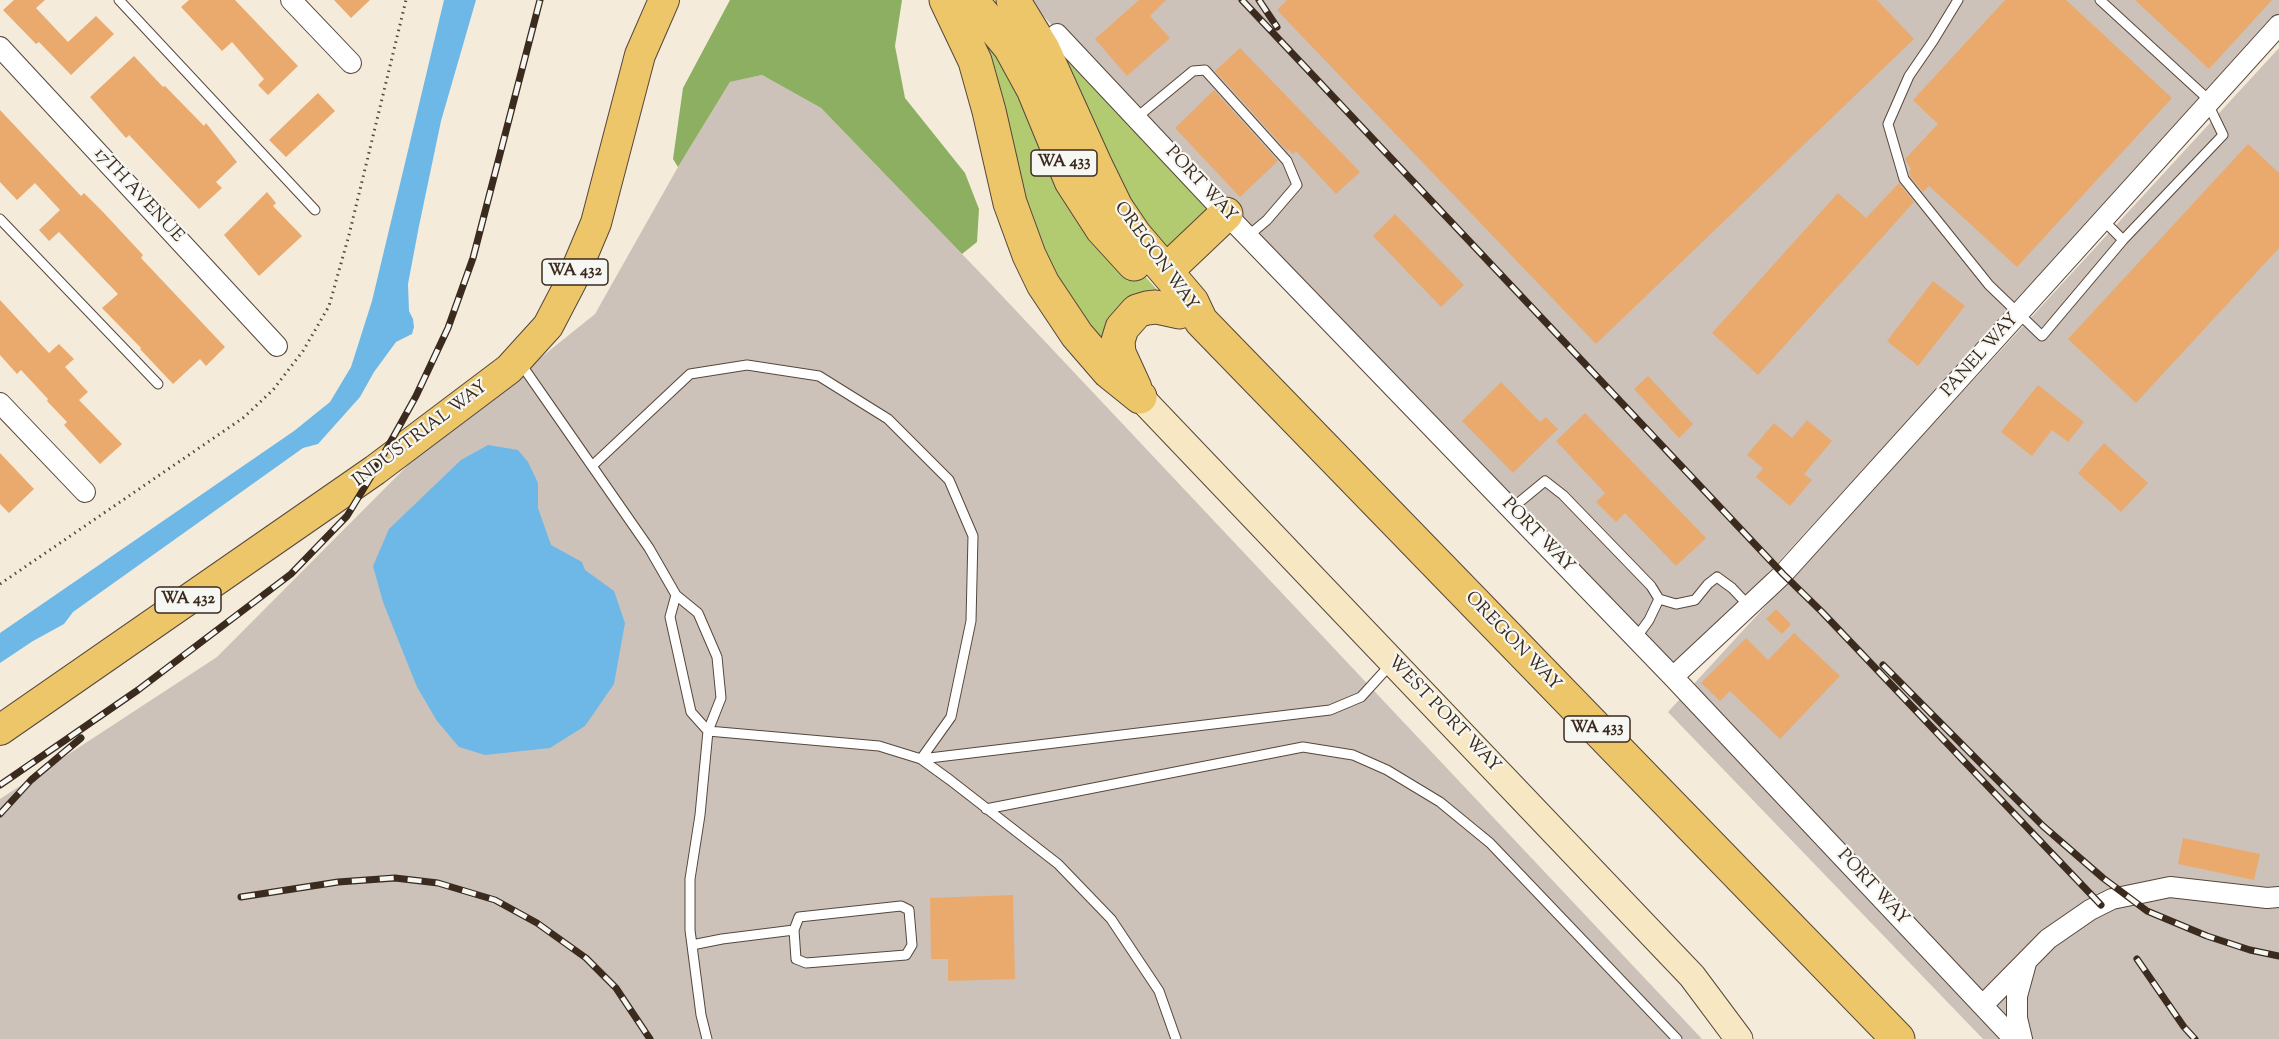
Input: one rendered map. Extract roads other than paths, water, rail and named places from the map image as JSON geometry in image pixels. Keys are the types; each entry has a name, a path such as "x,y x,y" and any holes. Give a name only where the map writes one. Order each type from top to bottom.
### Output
{"highway":[{"path":"946,0 975,62 1010,203 1043,284 1059,311 1109,372 1140,397"},
{"name":"OREGON WAY","path":"971,0 1010,47 1033,89 1071,182 1102,229 1898,1039"},
{"name":"OREGON WAY","path":"1013,0 1043,49 1116,207 1135,235 1192,302 1190,316"},
{"path":"1166,271 1237,225"},
{"path":"1140,397 1119,353 1118,341 1122,328 1137,311 1147,308 1156,307 1190,316"}],"main road":[{"name":"INDUSTRIAL WAY","path":"0,730 375,470 518,360 548,326 572,280 596,223 640,55 664,0"}],"street":[{"path":"291,0 351,63"},
{"name":"PANEL WAY","path":"1673,677 1783,574 2279,25"},
{"name":"PORT WAY","path":"1057,34 1237,225 1636,638 2014,1039"},
{"name":"17TH AVENUE","path":"0,47 277,346"},
{"name":"WEST PORT WAY","path":"1140,397 1692,976 1739,1039"},
{"path":"0,403 85,492"},
{"path":"1983,1005 2049,939 2070,922 2112,899 2170,887 2273,894"},
{"path":"2022,1039 2016,1018 2017,996 2026,962"}],"lane":[{"path":"119,0 315,210"},
{"path":"1958,0 1909,76 1888,124 1904,180 1989,285 2042,336 2124,240 2223,135 2209,103 2100,0"},
{"path":"1136,118 1193,71 1205,70 1287,161 1297,185 1267,220 1237,225"},
{"path":"0,219 158,384"},
{"path":"2103,220 2124,240"},
{"path":"518,360 649,548 676,595 698,613 717,657 721,698 708,731 700,815 690,879 690,930 701,1015 707,1039"},
{"path":"592,466 690,375 747,365 819,376 888,419 949,480 973,536 971,621 951,717 921,759"},
{"path":"1511,509 1545,481 1563,495 1635,569 1651,586 1659,599 1676,604 1695,600 1708,584 1718,577 1749,606"},
{"path":"676,595 670,616 691,712 708,731 879,746 921,759 1058,864 1111,919 1159,991 1176,1039"},
{"path":"1636,638 1649,620 1659,599"},
{"path":"921,759 1330,710 1360,697 1392,662"},
{"path":"986,809 1303,747 1353,755 1387,770 1440,802 1490,843 1677,1039"},
{"path":"901,906 909,910 912,945 906,955 806,963 796,959 794,930 799,917 901,906"},
{"path":"692,945 794,930"}],"water":[{"path":"444,0 476,0 441,121 419,226 408,284 409,311 414,327 412,334 396,342 374,372 360,397 318,444 303,448 73,612 64,624 0,663 0,633 294,431 330,402 351,367 372,301"},
{"path":"488,445 518,450 528,462 538,483 538,508 551,545 582,562 585,570 614,591 625,623 614,684 585,726 550,748 485,755 459,747 437,721 417,687 383,602 373,566 389,529 461,460"}],"railway":[{"path":"0,785 138,690 291,574 347,516 416,396 448,328 473,258 540,0"},
{"path":"1242,0 1783,574 2101,905"},
{"path":"1259,0 1277,27"},
{"path":"1883,665 2043,826 2103,878 2147,911 2207,936 2250,950 2279,956"},
{"path":"0,814 31,780 81,738"},
{"path":"241,897 338,882 395,878 438,883 495,900 537,923 586,958 616,988 650,1039"},
{"path":"2137,959 2184,1027 2195,1039"}]}
